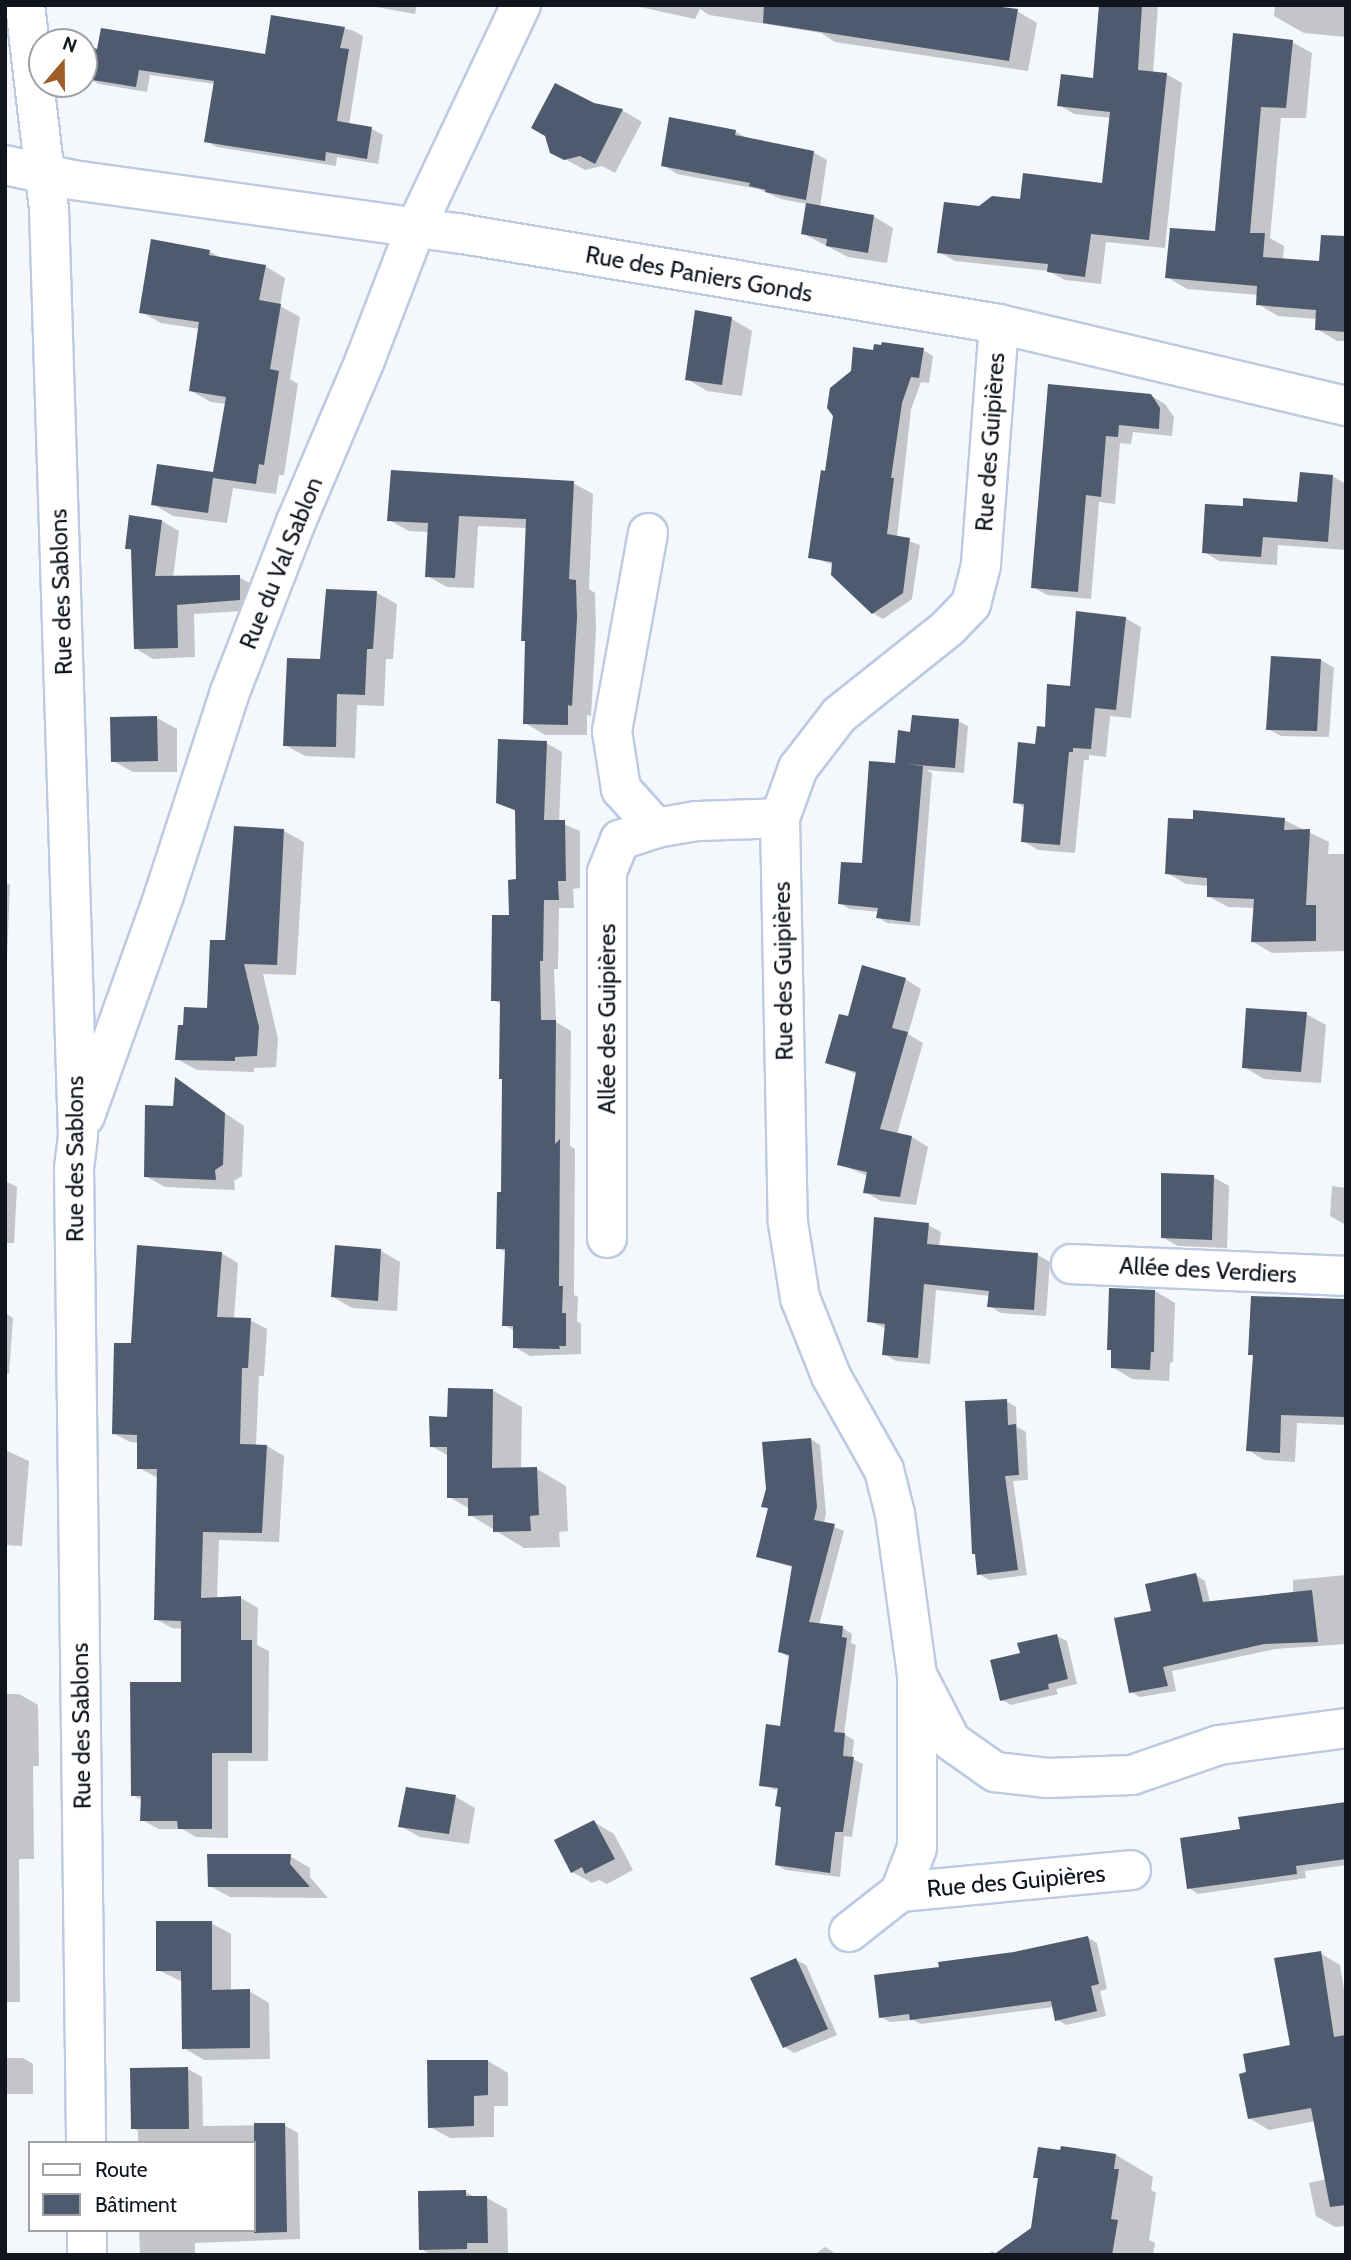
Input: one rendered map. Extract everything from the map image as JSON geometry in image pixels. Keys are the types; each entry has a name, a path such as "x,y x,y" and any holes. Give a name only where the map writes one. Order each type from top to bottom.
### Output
{"street":[{"name":"Rue des Sablons","path":"25,5 46,175 78,1136 74,1168 86,2141"},
{"name":"Rue du Val Sablon","path":"78,1136 164,895 230,692 416,227 521,5"},
{"path":"5,165 46,175"},
{"name":"Rue des Paniers Gonds","path":"46,175 416,227 999,324 1346,406"},
{"name":"Rue des Guipières","path":"849,1931 900,1892 918,1848 917,1675 895,1514 884,1470 831,1376 800,1298 788,1223 780,818 797,768 839,715 947,628 971,604 981,565 999,324"},
{"path":"649,533 612,731 621,789 656,828"},
{"name":"Allée des Guipières","path":"607,1238 607,872 620,840 656,828 696,821 780,818"},
{"name":"Allée des Verdiers","path":"1071,1264 1346,1276"},
{"name":"Rue des Guipières","path":"917,1675 951,1741 995,1772 1048,1778 1132,1775 1219,1745 1346,1728"},
{"name":"Rue des Guipières","path":"900,1892 1131,1870"},
{"path":"87,2232 87,2255"}],"building":[{"path":"764,5 986,5 1018,9 1009,61 763,23"},
{"path":"1099,5 1142,5 1138,70 1167,73 1149,240 1091,234 1085,277 1047,272 1048,264 937,253 944,202 979,206 992,196 1020,199 1023,173 1102,183 1110,112 1057,106 1061,74 1093,78"},
{"path":"271,15 345,27 340,48 349,49 337,121 372,127 367,159 326,152 325,161 204,142 214,81 139,70 136,87 98,81 98,44 101,28 265,54"},
{"path":"1233,33 1293,40 1286,108 1261,107 1250,233 1265,233 1263,257 1319,261 1321,235 1346,236 1346,332 1315,330 1316,310 1256,305 1257,286 1165,278 1170,228 1215,231"},
{"path":"555,83 594,103 623,109 595,164 580,156 564,160 550,153 545,136 531,128"},
{"path":"669,117 736,130 735,135 814,151 806,200 765,192 766,190 749,186 750,183 661,166"},
{"path":"806,203 874,215 868,253 826,246 827,239 801,234"},
{"path":"151,239 210,250 209,255 266,265 259,300 281,304 270,369 279,371 264,465 259,464 256,484 213,478 208,513 151,505 157,464 213,472 226,397 189,391 199,322 139,313"},
{"path":"695,310 732,317 722,385 685,380"},
{"path":"882,342 924,348 919,378 911,377 902,403 891,478 894,478 887,534 910,538 903,593 872,614 831,575 832,562 808,558 821,470 825,471 833,416 827,408 830,388 851,371 853,347 873,350 874,344 881,345"},
{"path":"1048,384 1151,394 1160,408 1159,429 1119,425 1118,437 1106,436 1101,497 1086,495 1078,592 1031,588"},
{"path":"391,470 574,481 569,579 576,580 577,618 572,706 568,705 568,725 523,724 525,641 521,641 526,519 459,516 455,578 425,577 428,523 387,521"},
{"path":"1300,472 1333,475 1328,542 1263,537 1261,557 1202,553 1205,504 1243,506 1243,498 1297,502"},
{"path":"129,515 162,520 155,576 240,575 240,600 177,605 178,648 134,649 131,549 125,549"},
{"path":"326,589 377,591 373,649 367,649 365,695 337,694 336,747 283,746 287,658 320,659"},
{"path":"1076,611 1126,617 1116,710 1095,708 1091,749 1073,748 1073,752 1069,752 1060,845 1021,842 1024,804 1013,803 1018,742 1035,744 1037,726 1045,727 1047,684 1070,686"},
{"path":"1271,656 1321,659 1317,731 1266,730"},
{"path":"912,715 959,719 955,768 906,764 923,766 910,922 876,918 878,908 838,904 841,862 862,863 869,761 895,763 898,730 910,732"},
{"path":"157,716 158,761 111,762 110,717"},
{"path":"498,739 547,741 544,820 565,820 566,881 558,881 559,900 544,900 543,961 540,961 541,1020 556,1020 555,1144 560,1139 559,1286 563,1286 562,1313 566,1313 566,1346 559,1346 560,1349 513,1348 513,1326 502,1326 505,1249 496,1249 497,1192 501,1192 502,1079 499,1079 500,1001 491,1001 492,915 509,915 508,880 516,879 515,810 496,803"},
{"path":"1193,810 1285,818 1284,830 1310,829 1306,905 1316,905 1316,941 1251,942 1254,899 1207,897 1207,878 1165,874 1168,818 1193,819"},
{"path":"234,826 284,829 277,965 244,964 259,1027 257,1056 235,1057 235,1061 175,1060 178,1025 183,1025 184,1007 207,1008 210,940 225,940"},
{"path":"862,965 906,978 892,1028 908,1032 880,1129 912,1136 900,1197 863,1193 867,1172 837,1165 856,1072 825,1063 839,1014 848,1016"},
{"path":"1246,1008 1307,1012 1301,1072 1242,1068"},
{"path":"175,1077 225,1113 223,1165 215,1170 216,1180 144,1177 145,1105 173,1106"},
{"path":"1161,1173 1214,1175 1212,1240 1161,1238"},
{"path":"874,1217 929,1223 927,1244 1038,1253 1034,1310 987,1307 989,1291 924,1284 918,1358 882,1355 885,1324 867,1322"},
{"path":"137,1245 222,1252 217,1317 251,1318 248,1368 242,1368 240,1444 267,1445 262,1533 203,1532 201,1598 241,1596 241,1640 252,1640 252,1753 212,1753 212,1829 178,1829 177,1821 140,1821 141,1796 131,1796 130,1682 181,1682 181,1621 154,1620 157,1469 137,1469 137,1435 112,1434 114,1343 131,1343"},
{"path":"335,1245 381,1249 378,1301 331,1297"},
{"path":"1109,1288 1155,1290 1154,1352 1151,1352 1150,1370 1111,1368 1111,1350 1107,1350"},
{"path":"1251,1296 1346,1299 1346,1417 1281,1415 1280,1453 1246,1451 1253,1355 1248,1355"},
{"path":"448,1388 493,1389 492,1468 537,1467 539,1515 530,1516 531,1531 493,1532 493,1515 468,1516 468,1498 447,1498 447,1447 430,1447 429,1416 447,1417"},
{"path":"1007,1399 1008,1425 1016,1424 1019,1475 1005,1476 1018,1570 977,1575 975,1554 972,1554 965,1401"},
{"path":"811,1438 817,1507 814,1520 835,1524 809,1622 843,1626 842,1637 847,1638 834,1732 845,1733 843,1756 854,1757 843,1832 835,1832 830,1873 775,1865 781,1807 775,1806 778,1788 759,1786 766,1724 780,1726 789,1655 778,1652 792,1566 756,1557 768,1508 761,1507 766,1489 762,1442"},
{"path":"1196,1573 1203,1602 1312,1590 1318,1642 1264,1644 1163,1667 1168,1686 1129,1693 1114,1618 1151,1611 1145,1584"},
{"path":"1057,1634 1068,1679 1048,1684 1049,1689 1000,1701 990,1660 1020,1653 1017,1643"},
{"path":"406,1787 456,1795 449,1834 398,1827"},
{"path":"1346,1802 1346,1859 1296,1866 1297,1874 1187,1889 1180,1838 1240,1829 1238,1817"},
{"path":"594,1820 615,1859 585,1874 582,1867 571,1873 554,1840"},
{"path":"207,1854 291,1854 290,1864 310,1887 208,1887"},
{"path":"156,1921 212,1921 212,1990 250,1989 250,2048 182,2049 181,1971 156,1971"},
{"path":"1088,1936 1099,1984 1091,1986 1097,2011 1055,2021 1051,2001 910,2020 909,2014 879,2018 874,1975 939,1967 938,1962 1014,1952"},
{"path":"1321,1951 1334,2037 1346,2035 1346,2205 1330,2207 1311,2108 1248,2119 1239,2074 1246,2072 1243,2054 1290,2045 1274,1958"},
{"path":"796,1958 828,2029 783,2048 750,1978"},
{"path":"427,2060 488,2060 488,2095 474,2096 474,2126 428,2128"},
{"path":"188,2067 189,2129 131,2129 130,2068"},
{"path":"254,2123 285,2123 287,2232 254,2233"},
{"path":"1061,2146 1116,2154 1114,2169 1119,2169 1111,2219 1118,2220 1112,2255 993,2255 1031,2228 1038,2178 1033,2178 1038,2147 1060,2150"},
{"path":"466,2190 466,2196 487,2196 488,2243 467,2243 467,2249 419,2250 418,2191"}]}
